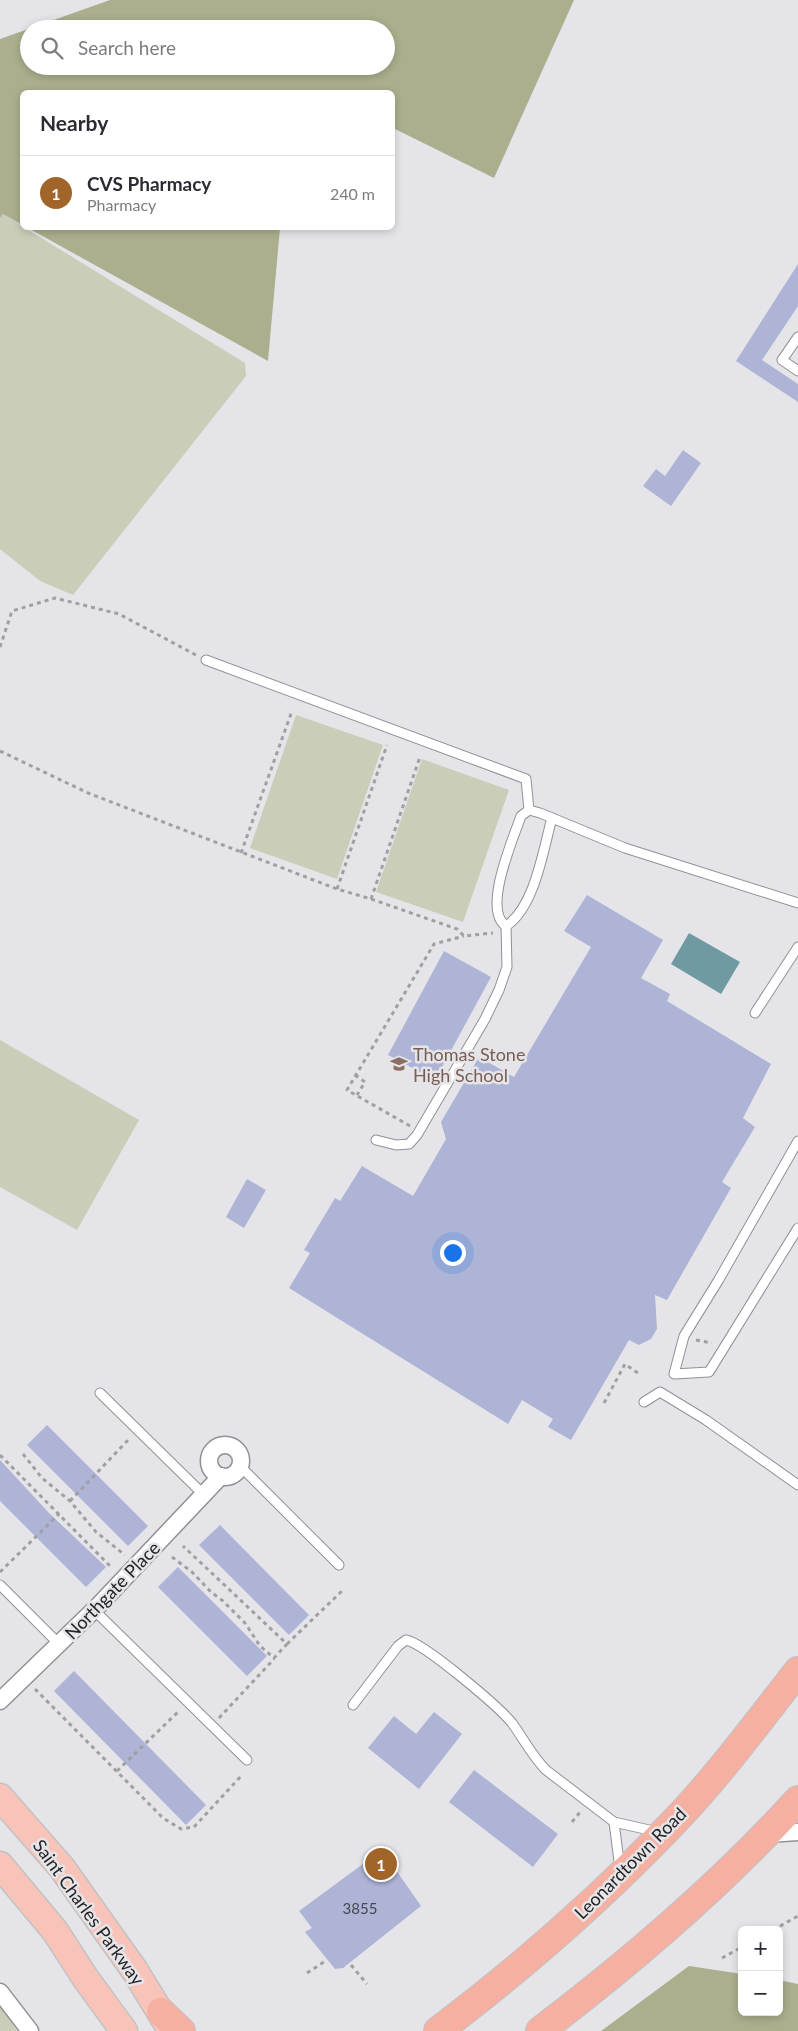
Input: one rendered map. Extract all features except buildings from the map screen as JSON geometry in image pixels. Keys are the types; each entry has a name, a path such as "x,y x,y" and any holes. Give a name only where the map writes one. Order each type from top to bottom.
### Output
{"highway":[{"name":"Leonardtown Road","path":"438,2031 516,1971 586,1909 663,1834 726,1761 798,1671"},
{"path":"540,2031 576,2004 672,1922 768,1834 798,1800"},
{"path":"166,2021 181,2031"}],"main road":[{"name":"Saint Charles Parkway","path":"0,1797 62,1868 166,2021"},
{"path":"0,1865 56,1931 86,1979 124,2031"}],"street":[{"path":"220,1445 231,1445 238,1452 241,1461 240,1466 233,1474 220,1476 213,1471 209,1461 212,1451 220,1445"},
{"name":"Northgate Place","path":"0,1701 94,1610 220,1476"},
{"path":"768,1834 798,1832"},
{"path":"0,1992 30,2031"}],"lane":[{"path":"798,337 782,360 798,371"},
{"path":"206,660 526,779 529,810"},
{"path":"529,810 626,848 798,903"},
{"path":"376,1140 396,1146 409,1144 417,1135 485,1020 499,990 507,968 506,926 498,915 496,896 520,816 529,810"},
{"path":"506,926 519,915 529,895 552,818"},
{"path":"755,1014 798,947"},
{"path":"798,1140 718,1281 684,1336 674,1374 709,1372 798,1228"},
{"path":"644,1402 660,1392 706,1420 798,1485"},
{"path":"100,1393 204,1495"},
{"path":"240,1466 339,1565"},
{"path":"0,1585 59,1644"},
{"path":"94,1610 247,1760"},
{"path":"353,1704 398,1646 406,1640 412,1641 423,1647 473,1687 510,1721 536,1761 546,1770 614,1822 663,1834"},
{"path":"614,1822 621,1875"}],"path":[{"path":"0,648 12,611 55,598 119,614 206,660"},
{"path":"241,853 292,712"},
{"path":"337,889 387,745"},
{"path":"0,751 88,793 337,889 457,929 464,936"},
{"path":"371,899 420,757"},
{"path":"410,1126 347,1090 434,944 464,936 493,933"},
{"path":"355,1075 365,1082 357,1096"},
{"path":"693,1339 725,1346"},
{"path":"604,1402 625,1364 639,1374"},
{"path":"70,1501 138,1430"},
{"path":"23,1454 42,1478 70,1501 96,1532 127,1557"},
{"path":"0,1455 115,1571"},
{"path":"0,1573 58,1514"},
{"path":"183,1546 287,1644"},
{"path":"172,1557 192,1572 211,1592 223,1601 245,1623 260,1646 274,1658"},
{"path":"212,1726 287,1644 344,1589"},
{"path":"37,1691 163,1818 181,1828 194,1827 242,1775"},
{"path":"117,1771 188,1702"},
{"path":"780,1926 798,1916"},
{"path":"722,1958 738,1949"},
{"path":"308,1973 327,1960"},
{"path":"352,1965 367,1984"}],"green space":[{"path":"110,0 574,0 494,178 395,129 395,90 20,90 20,224 3,214 0,218 0,39 20,32 20,75 395,75 395,20 54,20"},
{"path":"3,214 20,225 20,230 28,230 245,363 246,376 73,595 40,581 0,549 0,218"},
{"path":"32,230 280,230 268,361"},
{"path":"296,715 383,745 337,879 250,848"},
{"path":"422,759 509,790 463,922 376,892"},
{"path":"0,1040 139,1120 77,1230 0,1187"},
{"path":"689,1966 738,1973 738,2016 783,2016 783,1981 798,1984 798,2031 601,2031"},
{"path":"0,2005 17,2031 0,2031"}],"water":[{"path":"689,933 740,962 721,994 671,964"}],"place":[{"name":"Thomas Stone High School","path":"399,1064"},
{"name":"CVS Pharmacy","path":"381,1864"}]}
